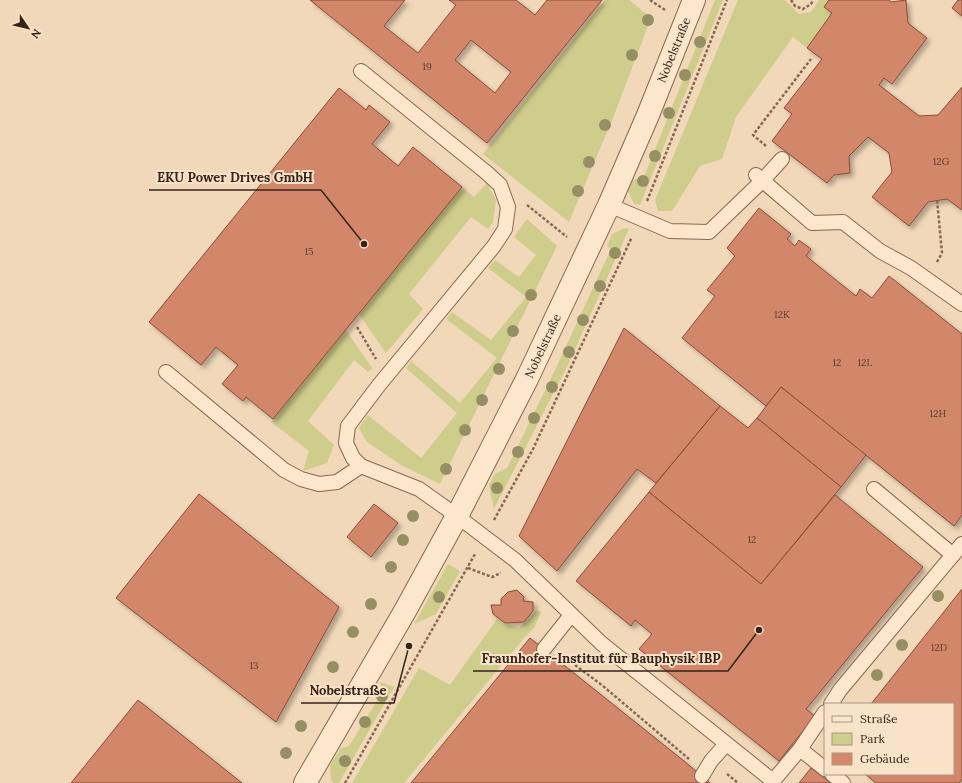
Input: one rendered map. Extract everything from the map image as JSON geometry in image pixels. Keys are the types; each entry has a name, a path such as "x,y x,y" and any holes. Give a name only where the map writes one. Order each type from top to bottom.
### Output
{"street":[{"name":"Nobelstraße","path":"305,783 405,611 457,516 527,379 609,205 648,115 694,0"}],"lane":[{"path":"361,71 500,185 508,207 505,229 494,246 386,377 348,426 346,443 353,458 361,466 419,489 515,560 601,643 772,782 800,749 824,713"},
{"path":"609,205 670,231 709,232 759,178 782,159"},
{"path":"759,178 812,224 843,222 880,251 911,268 962,304"},
{"path":"166,372 284,470 301,479 319,484 337,482 361,466"},
{"path":"832,703 840,690 958,549 874,489"},
{"path":"544,649 571,615"},
{"path":"702,776 711,761 726,744"},
{"path":"800,749 824,768"},
{"path":"833,775 843,783"}],"path":[{"path":"650,0 656,4"},
{"path":"345,783 468,568 533,449 640,218 727,0"},
{"path":"791,0 795,6 803,9 811,4 813,0"},
{"path":"782,159 753,135 811,59"},
{"path":"926,279 942,253 937,200"},
{"path":"556,226 562,232"},
{"path":"357,327 386,377"},
{"path":"468,568 492,577 503,573 505,574"},
{"path":"556,633 563,657 603,686 690,760 698,753 711,761 738,783"}],"green space":[{"path":"605,0 629,0 651,18 613,118 569,222 483,154"},
{"path":"715,0 723,0 640,205 634,204 628,191 633,180 644,177"},
{"path":"738,0 785,0 799,14 811,12 819,0 829,0 824,7 832,13 807,48 793,37 736,117 722,159 700,166 672,211 658,211 655,200"},
{"path":"487,183 496,200 493,222 488,229 471,217 409,294 423,309 386,353 359,314 462,187 474,197"},
{"path":"527,219 557,246 440,484 401,465 367,442 359,428 368,415 421,458 457,413 406,368 411,361 460,403 497,358 446,319 452,312 491,340 526,297 488,268 495,260 519,277 536,255 514,237"},
{"path":"625,228 629,229 569,363 494,509 489,485 495,474 507,468 555,370 611,249 607,246 612,234"},
{"path":"346,330 372,368 368,372 354,360 308,421 334,445 327,463 303,471 309,451 271,422"},
{"path":"448,564 460,571 436,614 414,624"},
{"path":"537,610 541,612 534,628 524,638 404,783 352,783 419,668 450,685 497,619 503,623 519,628"},
{"path":"380,682 394,687 339,783 334,783 331,780 330,765 341,748 349,746 383,691"}],"building":[{"path":"310,0 405,0 384,26 418,53 456,5 449,0 516,0 535,15 547,0 602,0 487,143","holes":["471,40 511,72 495,93 455,60"]},
{"path":"829,0 889,0 891,2 906,0 908,23 927,38 892,84 884,78 879,85 919,116 938,115 962,87 962,210 947,199 928,202 909,226 872,197 892,172 889,153 868,137 849,156 850,173 834,175 827,183 772,141 792,114 784,108 822,59 807,48 832,13 824,7"},
{"path":"958,0 962,0 962,16 952,8"},
{"path":"339,88 366,110 369,105 390,122 372,144 398,166 413,147 462,187 273,419 246,397 243,401 222,384 238,365 216,347 201,365 149,322"},
{"path":"759,208 791,234 787,239 795,246 799,240 811,249 806,256 856,296 860,289 872,298 889,276 962,334 962,515 954,526 781,387 766,406 682,338 715,296 707,290 735,256 727,248"},
{"path":"624,328 720,406 656,483 637,469 557,571 519,536"},
{"path":"781,387 866,455 841,487 757,418"},
{"path":"720,406 748,428 757,418 841,487 761,584 649,492"},
{"path":"649,492 761,584 835,495 923,567 806,709 815,716 779,761 639,649 652,634 635,620 631,626 576,581"},
{"path":"199,494 339,607 276,722 116,598"},
{"path":"374,504 398,523 371,557 347,537"},
{"path":"962,589 962,779 959,783 876,783 866,775 954,775 954,703 872,703"},
{"path":"517,590 524,597 523,601 533,602 533,611 524,622 505,623 493,614 491,605 501,605 501,599 508,592"},
{"path":"530,638 684,761 710,783 411,783"},
{"path":"138,700 242,783 71,783"},
{"path":"811,768 831,783 799,783"}],"place":[{"name":"EKU Power Drives GmbH","path":"364,244"},
{"name":"Fraunhofer-Institut für Bauphysik IBP","path":"759,630"},
{"name":"Nobelstraße","path":"409,646"}]}
